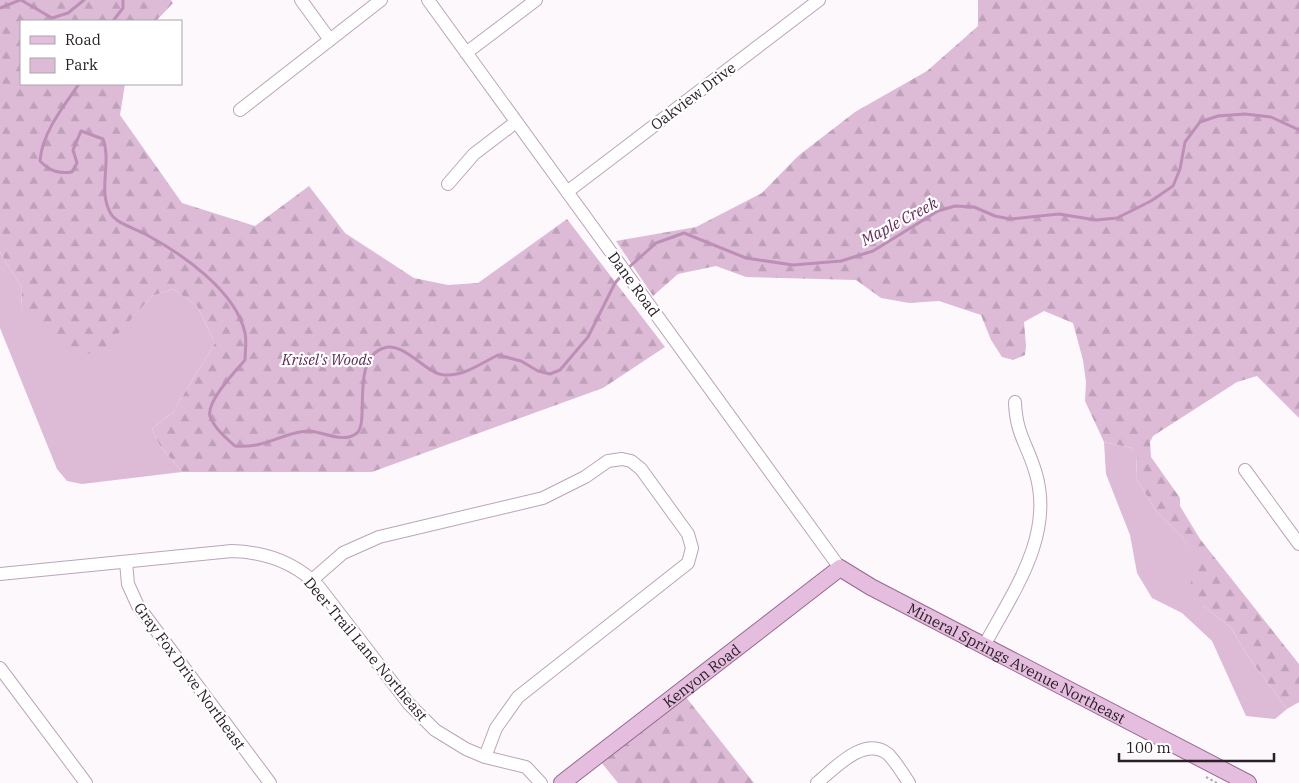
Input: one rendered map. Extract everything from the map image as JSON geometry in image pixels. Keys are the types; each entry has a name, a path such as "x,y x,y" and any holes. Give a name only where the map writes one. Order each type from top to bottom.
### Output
{"main road":[{"name":"Mineral Springs Avenue Northeast","path":"840,568 871,587 985,644 1248,783"},
{"name":"Kenyon Road","path":"562,783 840,568"}],"street":[{"path":"301,0 330,40"},
{"path":"240,110 381,0"},
{"name":"Dane Road","path":"428,0 840,568"},
{"path":"466,53 536,0"},
{"name":"Oakview Drive","path":"567,192 819,0"},
{"path":"448,184 474,154 516,122"},
{"path":"985,644 1030,559 1040,526 1040,491 1031,458 1019,434 1015,402"},
{"path":"312,580 343,553 379,537 543,498 616,459 635,463 688,534 692,548 688,562 518,697 496,728 485,757"},
{"path":"1245,470 1299,544"},
{"name":"Deer Trail Lane Northeast","path":"0,574 247,551 281,560 312,580 419,716 452,742 485,757 526,767 542,783"},
{"name":"Gray Fox Drive Northeast","path":"126,562 128,584 138,606 270,783"},
{"path":"0,668 86,783"},
{"path":"817,783 858,751 867,748 875,748 888,755 909,783"}],"green space":[{"name":"Krisel's Woods","path":"0,0 171,0 173,3 157,20 20,20 20,85 125,85 120,115 182,203 255,226 309,186 345,233 414,278 448,285 478,283 567,219 665,347 603,388 372,472 182,472 160,446 152,429 173,412 215,343 197,306 173,289 152,296 99,355 65,350 21,309 22,288 0,252"},
{"path":"978,0 1299,0 1299,418 1257,376 1237,382 1153,436 1150,442 1151,457 1180,498 1180,506 1200,539 1299,664 1299,702 1287,709 1250,659 1230,627 1204,606 1190,585 1198,564 1183,538 1156,511 1136,478 1137,456 1132,448 1104,442 1085,401 1086,382 1083,360 1073,323 1044,311 1024,322 1025,355 1013,360 1002,357 991,340 981,315 939,301 909,303 881,298 856,280 746,277 716,266 678,274 653,296 616,241 696,227 762,193 798,156 855,112 927,71 978,26"},
{"path":"0,252 22,288 21,309 99,354 152,296 173,289 197,306 215,343 173,412 152,429 160,446 182,472 82,484 67,481 57,469 0,328"},
{"path":"1104,442 1132,448 1137,455 1136,478 1156,511 1183,538 1199,564 1204,606 1230,627 1250,659 1287,709 1275,719 1246,716 1212,641 1182,613 1152,598 1137,573 1130,535 1106,474"},
{"path":"685,696 754,783 618,783 601,762"}],"waterway":[{"name":"Maple Creek","path":"0,8 20,0"},
{"name":"Maple Creek","path":"21,0 52,18 68,13 84,0"},
{"name":"Maple Creek","path":"114,20 123,8 123,0"},
{"name":"Maple Creek","path":"78,85 49,130 40,161 54,171 62,173 72,172 77,163 73,150 81,131 103,139 106,157 105,196 107,205 114,218 176,252 206,275 231,303 240,318 245,333 245,360 217,395 210,410 210,416 217,429 235,446 266,443 292,434 309,431 340,437 352,436 357,433 362,416 364,376 367,364 374,354 384,348 392,347 399,349 438,374 445,375 466,371 498,355 521,361 538,371 550,374 560,370 588,337 615,283 623,274"},
{"name":"Maple Creek","path":"627,269 656,243 684,233 746,258 793,265 841,261 873,251 938,211 955,206 974,207 995,216 1010,219 1059,214 1096,220 1117,218 1151,201 1173,186 1180,169 1185,142 1200,122 1218,116 1245,114 1271,117 1299,130"}]}
